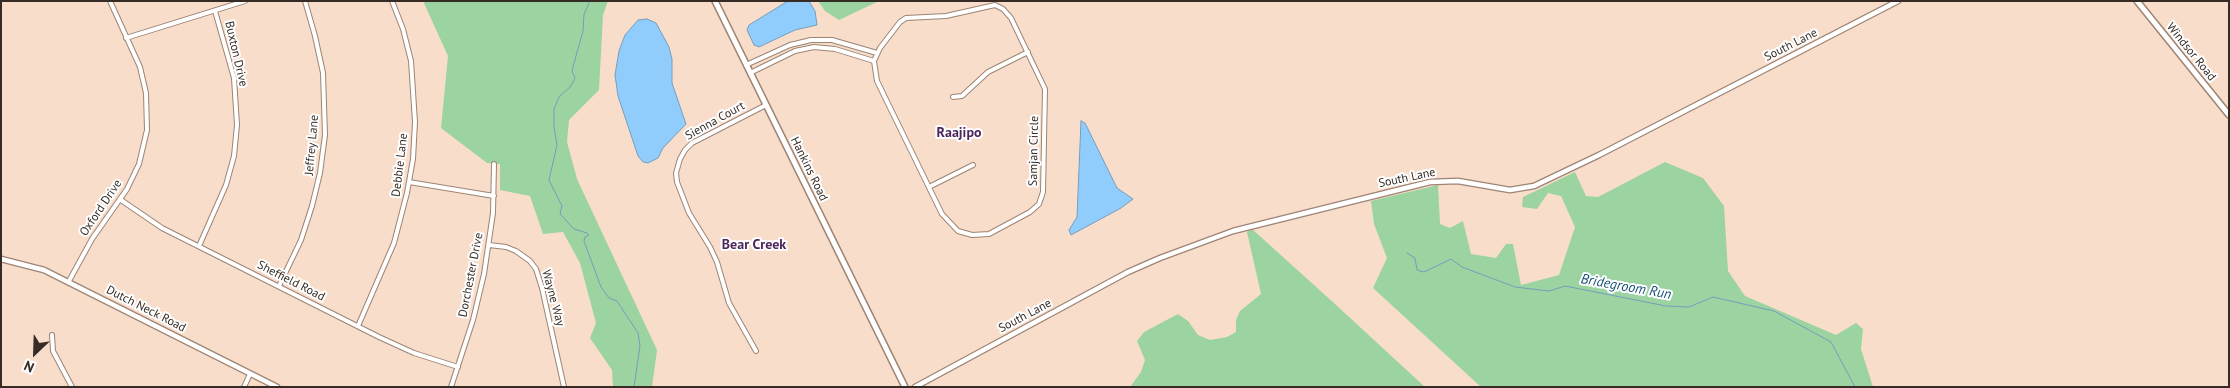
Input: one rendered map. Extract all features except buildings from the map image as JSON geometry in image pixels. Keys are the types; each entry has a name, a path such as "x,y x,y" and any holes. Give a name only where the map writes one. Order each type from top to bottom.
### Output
{"main road":[{"name":"Hankins Road","path":"715,1 905,387"},
{"name":"Windsor Road","path":"2137,1 2229,115"}],"street":[{"name":"Oxford Drive","path":"69,281 92,239 121,200 139,164 147,124 146,93 143,80 110,1"},
{"path":"126,38 245,1"},
{"name":"Jeffrey Lane","path":"278,286 300,240 312,206 320,174 324,142 325,100 323,73 305,1"},
{"name":"Debbie Lane","path":"358,326 394,243 409,182 415,122 413,74 407,40 392,1"},
{"name":"South Lane","path":"915,387 1136,268 1232,232 1434,181 1458,181 1510,190 1534,186 1623,143 1898,1"},
{"name":"Samjan Circle","path":"995,5 1008,13 1028,52 1045,88 1043,192 1039,204 1030,212 995,232 972,236 958,231 946,220 877,81 874,61 877,53 900,22 906,18 946,16 995,5"},
{"name":"Buxton Drive","path":"199,246 226,185 234,156 237,125 234,78 215,11"},
{"path":"746,65 802,41 821,39 877,53"},
{"path":"750,73 805,49 825,47 874,61"},
{"path":"777,51 781,58"},
{"path":"953,98 962,96 988,72 1028,52"},
{"name":"Sienna Court","path":"756,350 729,303 717,262 689,213 677,182 676,173 680,159 692,143 766,105"},
{"name":"Dorchester Drive","path":"451,387 479,297 489,245 494,196 494,164"},
{"path":"929,187 973,165"},
{"path":"409,182 494,196"},
{"name":"Sheffield Road","path":"121,200 152,222 358,326 414,353 458,367"},
{"name":"Wayne Way","path":"489,245 506,247 516,251 530,261 536,269 564,387"},
{"name":"Dutch Neck Road","path":"1,259 38,268 69,281 277,387"},
{"path":"52,335 53,352 72,387"},
{"path":"244,387 250,374"}],"green space":[{"path":"423,1 608,1 603,15 599,90 569,120 567,142 577,179 657,350 652,387 613,387 612,370 590,338 596,323 580,263 563,232 543,234 530,196 500,190 500,164 487,163 441,128 448,56"},
{"path":"818,1 879,1 839,20 825,11"},
{"path":"1665,162 1703,178 1724,206 1728,271 1745,296 1836,335 1856,323 1863,329 1861,349 1873,387 1481,387 1373,288 1387,258 1374,224 1371,201 1438,185 1440,224 1450,228 1463,221 1471,254 1496,258 1506,244 1513,244 1521,285 1559,275 1575,227 1561,196 1548,193 1537,209 1522,207 1523,197 1575,172 1586,196 1598,197"},
{"path":"1252,229 1425,387 1130,387 1141,372 1145,360 1137,341 1144,332 1178,314 1188,321 1198,335 1210,340 1227,337 1236,332 1236,320 1240,311 1261,294 1247,232"}],"water":[{"path":"788,1 809,1 815,11 817,25 795,30 759,47 754,45 747,30 749,25"},
{"path":"647,19 656,23 669,47 672,59 672,83 686,124 663,148 658,158 648,163 643,162 638,156 618,96 615,75 619,51 625,35 638,20"},
{"path":"1081,121 1085,123 1117,188 1133,199 1121,208 1071,235 1069,230 1077,217"}],"waterway":[{"path":"590,1 584,14 583,31 572,71 575,78 571,86 559,97 554,109 557,145 549,180 562,206 560,214 574,229 589,235 585,237 584,241 601,287 609,298 617,301 638,333 640,346 634,387"},
{"name":"Bridegroom Run","path":"1407,253 1415,258 1417,270 1424,272 1451,259 1462,267 1515,287 1549,291 1565,286 1666,306 1689,307 1713,297 1774,311 1831,342 1855,387"}],"district":[{"name":"Raajipo","path":"959,133"},
{"name":"Bear Creek","path":"754,245"}]}
